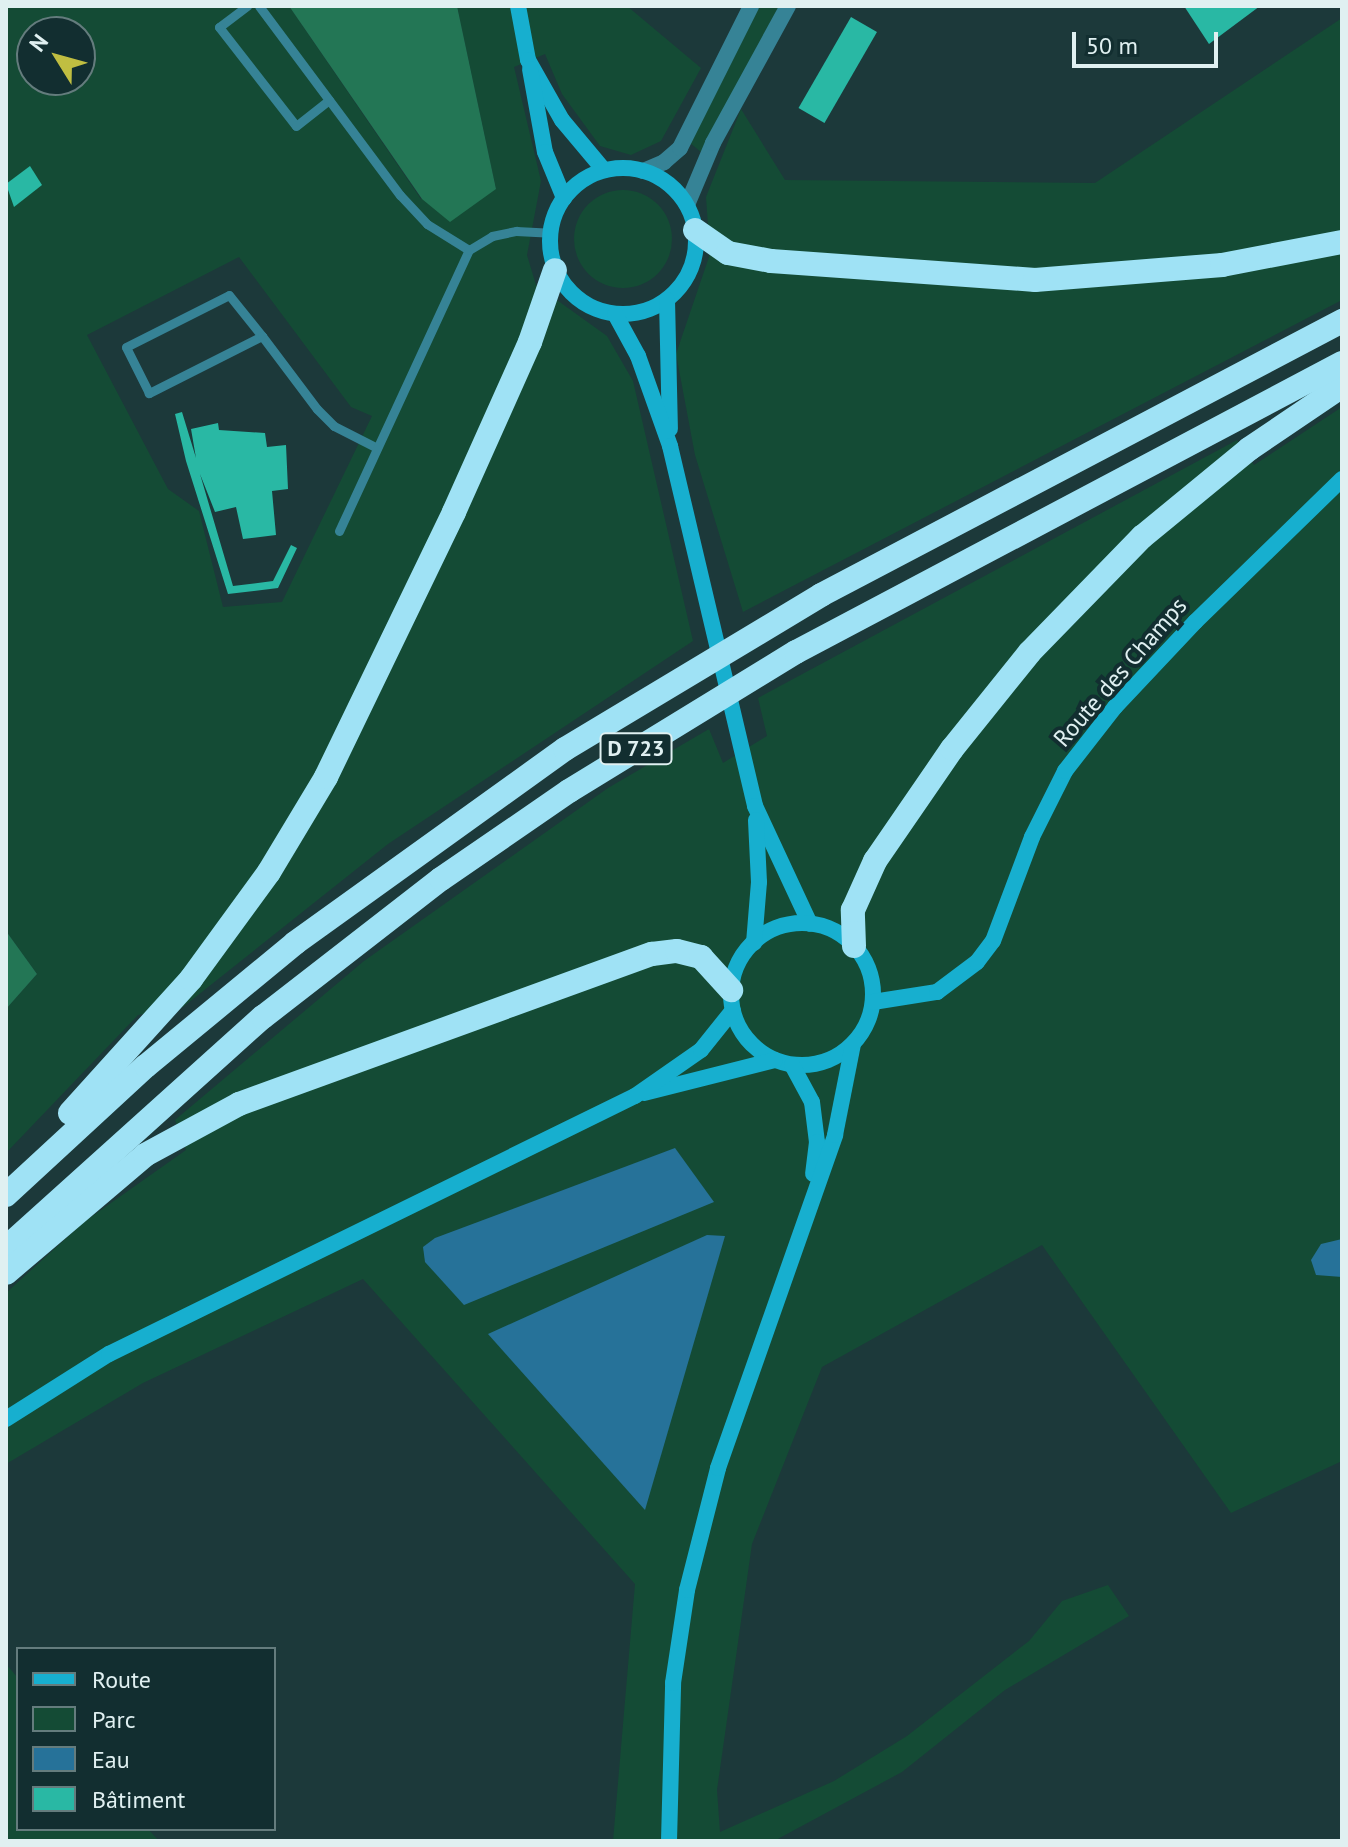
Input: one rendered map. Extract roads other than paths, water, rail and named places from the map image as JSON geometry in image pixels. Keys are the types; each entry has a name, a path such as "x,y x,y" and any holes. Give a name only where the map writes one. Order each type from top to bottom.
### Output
{"highway":[{"path":"695,230 728,253 771,261 1035,280 1222,265 1342,242"},
{"path":"40,1162 54,1129 161,1017 224,935 320,789 454,512 530,342 555,270"},
{"name":"D 723","path":"6,1195 40,1162 295,943 576,741 821,595 1342,321"},
{"name":"D 723","path":"6,1248 263,1017 441,879 569,791 809,645 1342,363"},
{"path":"854,946 853,910 875,861 952,749 1030,652 1142,537 1249,449 1342,386"},
{"path":"6,1273 145,1155 266,1093 652,954 677,951 701,957 732,1000"}],"street":[{"path":"518,6 545,152 564,198"},
{"path":"643,171 664,162 680,148 751,6"},
{"path":"687,205 713,143 788,6"},
{"path":"528,60 562,120 604,170"},
{"path":"604,170 643,171 660,178 687,205 695,230 691,269 667,300 633,314 615,314 579,300 555,270 550,233 564,198 582,181 604,170"},
{"path":"667,300 670,446"},
{"path":"615,314 638,356 670,446 755,806 759,882 754,943"},
{"name":"Route des Champs","path":"873,1002 937,992 977,962 993,941 1032,837 1065,771 1115,707 1195,622 1342,479"},
{"path":"755,806 810,924"},
{"path":"6,1419 109,1354 635,1096 701,1050 732,1000 743,956 770,931 810,924 854,946 866,962 873,1002 853,1044 835,1135 811,1195 718,1468 687,1590 673,1683 669,1841"},
{"path":"732,1000 742,1031 775,1060 792,1065 814,1064 853,1044"},
{"path":"635,1096 775,1060"},
{"path":"792,1065 812,1102 817,1142 811,1195"}],"lane":[{"path":"247,6 219,27 296,126 329,100"},
{"path":"259,6 400,195 427,224 469,250"},
{"path":"339,531 469,250 516,231 550,233"},
{"path":"262,336 149,393 126,347 229,295 262,336 334,426 377,448"}],"water":[{"path":"675,1148 714,1202 464,1305 425,1262 423,1247 435,1238"},
{"path":"707,1235 725,1236 645,1510 488,1334"},
{"path":"1342,1239 1342,1277 1316,1275 1311,1260 1321,1244"}]}
